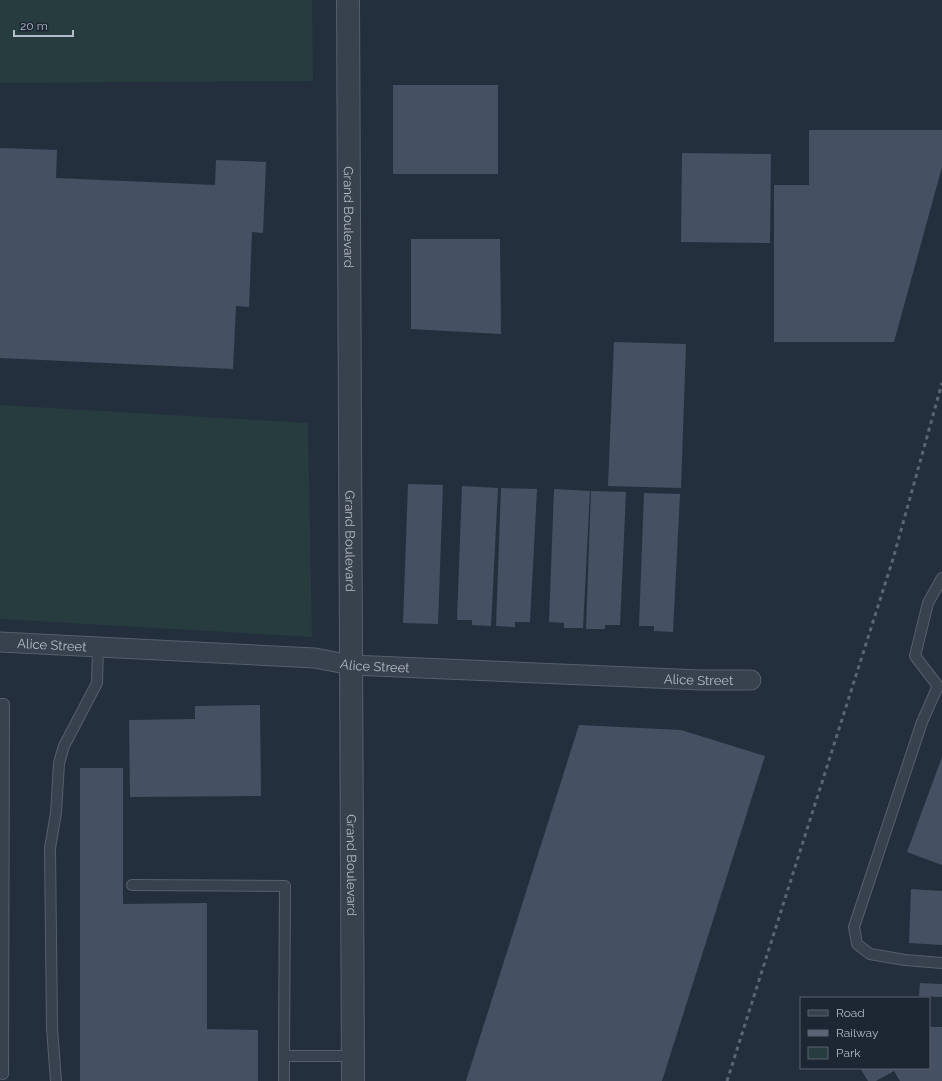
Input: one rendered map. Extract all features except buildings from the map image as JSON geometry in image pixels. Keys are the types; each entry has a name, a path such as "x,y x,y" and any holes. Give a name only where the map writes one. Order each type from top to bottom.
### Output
{"street":[{"name":"Grand Boulevard","path":"348,0 354,1081"},
{"name":"Alice Street","path":"0,642 315,658 351,665 701,680 751,680"}],"lane":[{"path":"942,578 928,603 915,656 938,686 922,722 854,927 857,944 870,954 905,960 942,963"},
{"path":"56,1081 52,1028 50,848 56,813 59,763 64,746 97,683 98,647"},
{"path":"0,704 4,704 3,1074"},
{"path":"132,885 285,886 284,1081"},
{"path":"284,1056 354,1056"}],"green space":[{"path":"0,0 312,0 313,81 0,83"},
{"path":"0,405 308,423 312,637 0,619"}],"railway":[{"path":"727,1081 893,559 942,383"}]}
